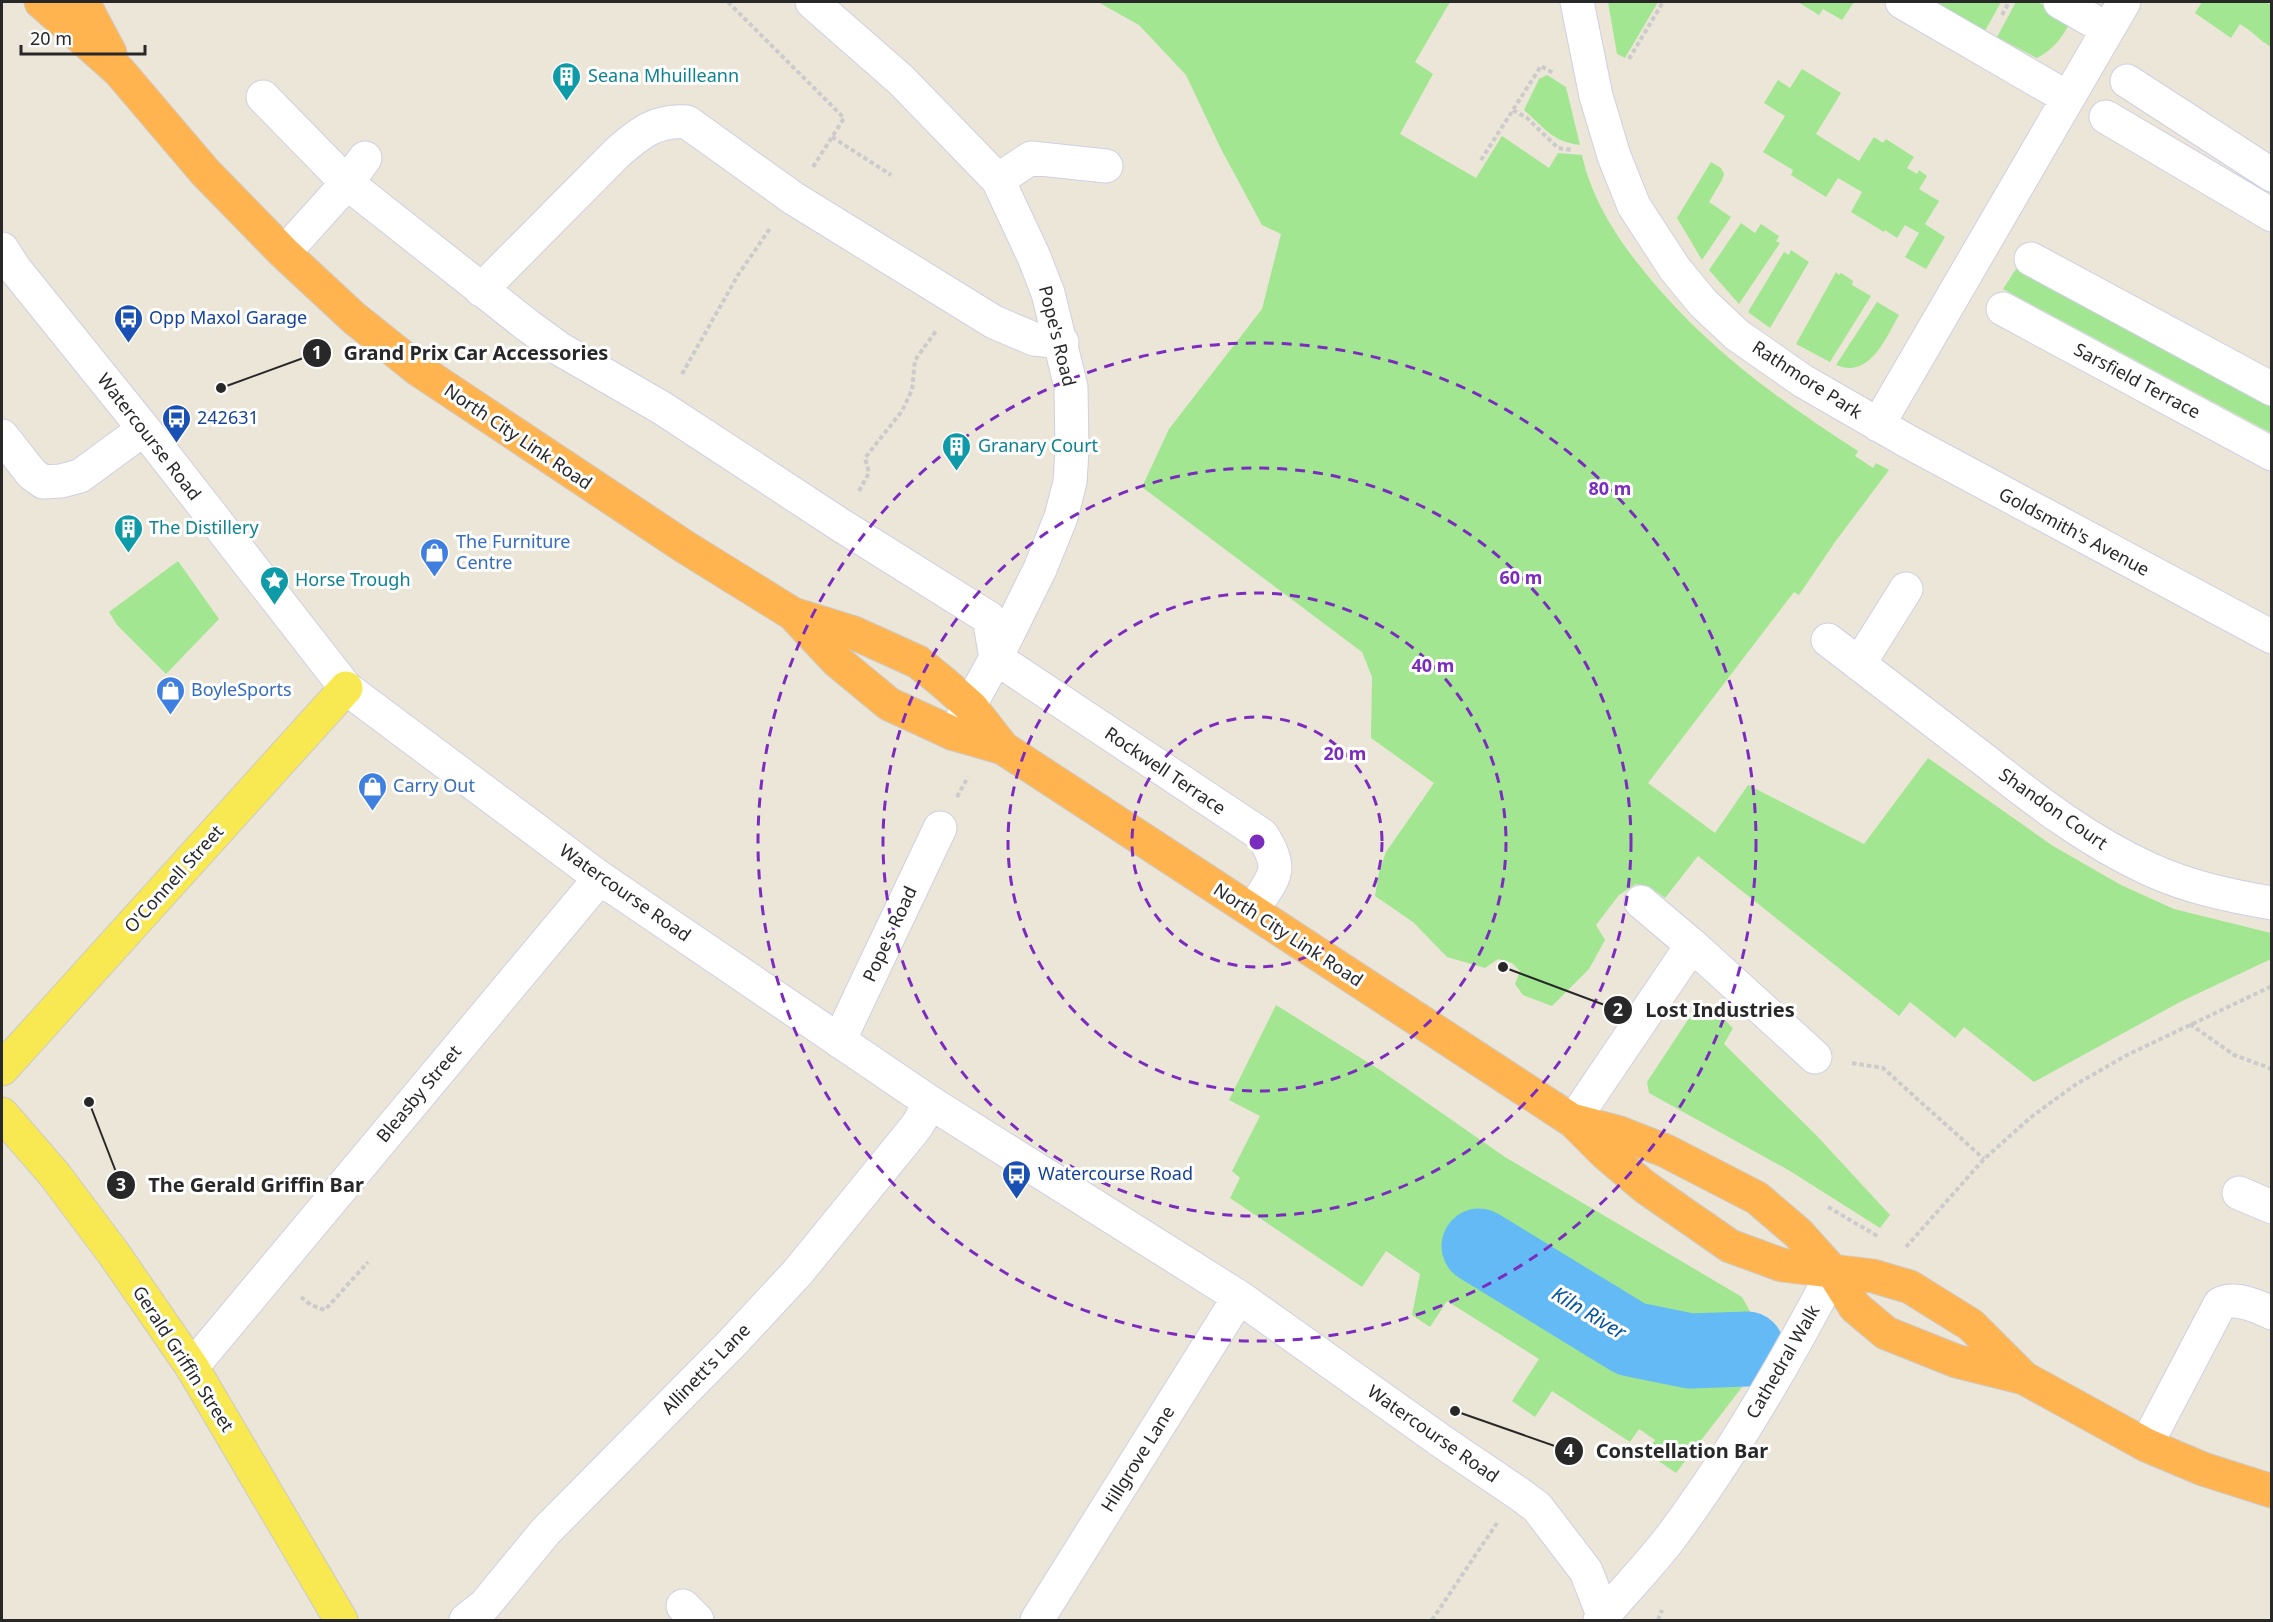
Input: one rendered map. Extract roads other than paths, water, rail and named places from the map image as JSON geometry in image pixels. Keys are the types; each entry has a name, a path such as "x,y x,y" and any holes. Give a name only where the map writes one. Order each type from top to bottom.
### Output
{"highway":[{"name":"North City Link Road","path":"41,2 119,71 205,172 284,253 354,318 428,376 685,547 793,614 854,633 918,662 945,683 962,720"},
{"name":"North City Link Road","path":"83,2 119,71"},
{"name":"North City Link Road","path":"793,614 837,661 890,704 962,720 1573,1120 1605,1154 1645,1187 1730,1246 1782,1265 1873,1276 1910,1287 1971,1325 2025,1378"},
{"name":"North City Link Road","path":"1573,1120 1620,1133 1666,1151 1756,1198 1798,1233 1833,1272 1855,1307 1886,1333 1956,1361 2025,1378 2146,1444 2203,1469 2271,1491"}],"main road":[{"name":"O'Connell Street","path":"2,1069 346,688"},
{"name":"Gerald Griffin Street","path":"2,1114 54,1174 108,1245 192,1367 341,1620"}],"street":[{"name":"Rathmore Park","path":"1577,2 1596,96 1614,156 1634,206 1675,269 1703,303 1737,335 1803,381 1878,425 2124,2"},
{"path":"1902,2 2068,98"},
{"path":"2060,2 2107,29"},
{"name":"Pope's Road","path":"831,8 998,180 1048,293 1062,342 1071,387 1070,482 1061,517 1040,569 962,720"},
{"path":"2127,81 2271,175"},
{"path":"263,96 363,170 441,258 560,349 662,408 839,524 989,618 996,658"},
{"path":"2106,117 2271,214"},
{"path":"482,290 618,152 637,136 657,124 674,121 687,122 793,198 994,322 1034,339 1062,342"},
{"path":"998,180 1031,158 1106,166"},
{"path":"284,253 363,170"},
{"path":"2031,259 2271,389"},
{"name":"Watercourse Road","path":"6,266 144,429 346,688 600,878 931,1103 1239,1297 1443,1443 1537,1507 1586,1571 1603,1619"},
{"name":"Sarsfield Terrace","path":"2002,309 2271,454"},
{"name":"Goldsmith's Avenue","path":"1878,425 2014,501 2271,637"},
{"path":"2,436 32,474 43,482 61,481 80,476 144,429"},
{"path":"1859,664 1906,589"},
{"name":"Shandon Court","path":"1828,640 2021,790 2098,843 2150,869 2184,882 2214,892 2271,903"},
{"name":"Rockwell Terrace","path":"996,658 1262,835 1274,853 1275,874 1252,911"},
{"name":"Pope's Road","path":"839,1041 940,828"},
{"name":"Bleasby Street","path":"192,1367 600,878"},
{"path":"1641,902 1692,945 1815,1057"},
{"path":"1573,1120 1692,945"},
{"name":"Allinett's Lane","path":"466,1620 485,1605 545,1532 733,1342 798,1272 916,1127 931,1103"},
{"path":"2239,1193 2271,1207"},
{"name":"Cathedral Walk","path":"1603,1619 1671,1537 1736,1443 1800,1335 1833,1272"},
{"name":"Hillgrove Lane","path":"1037,1620 1239,1297"},
{"path":"2146,1444 2220,1304 2227,1300 2260,1307 2271,1313"}],"waterway":[{"name":"Kiln River","path":"1479,1246 1631,1339 1690,1351 1747,1349"}],"place":[{"name":"Seana Mhuilleann","path":"567,102"},
{"name":"Opp Maxol Garage","path":"128,344"},
{"name":"Grand Prix Car Accessories","path":"221,388"},
{"name":"242631","path":"176,444"},
{"name":"Granary Court","path":"957,472"},
{"name":"The Distillery","path":"128,554"},
{"name":"The Furniture Centre","path":"435,578"},
{"name":"Horse Trough","path":"274,606"},
{"name":"BoyleSports","path":"170,716"},
{"name":"Carry Out","path":"372,812"},
{"name":"Lost Industries","path":"1503,967"},
{"name":"The Gerald Griffin Bar","path":"89,1102"},
{"name":"Watercourse Road","path":"1017,1200"},
{"name":"Constellation Bar","path":"1455,1411"}]}
